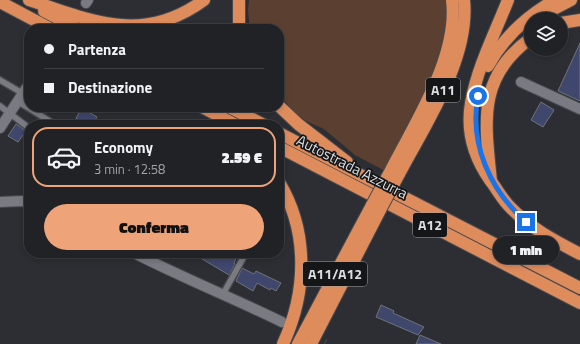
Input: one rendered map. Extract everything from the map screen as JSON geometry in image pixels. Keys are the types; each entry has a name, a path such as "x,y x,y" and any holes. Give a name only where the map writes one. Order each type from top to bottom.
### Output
{"highway":[{"path":"23,0 69,24"},
{"path":"29,0 93,21 112,24"},
{"path":"149,24 183,13 204,0"},
{"path":"239,0 239,24"},
{"path":"395,172 446,56 452,30 452,0"},
{"name":"A11","path":"311,344 376,208 450,75 462,38 465,17 464,0"},
{"path":"491,181 482,170 471,137 471,104 476,84 508,0"},
{"path":"491,181 486,123 489,97 501,68 512,54 533,14 555,0"},
{"path":"550,12 571,0"},
{"path":"0,2 42,24"},
{"path":"568,22 580,20"},
{"name":"A11","path":"520,39 496,63 485,89 481,111 480,148 491,181 509,206 536,230 555,242 580,254"},
{"path":"284,111 298,124 372,181"},
{"path":"204,112 214,120"},
{"path":"211,112 227,120"},
{"path":"239,112 254,120"},
{"name":"Autostrada Azzurra","path":"284,136 580,288"},
{"name":"Autostrada Azzurra","path":"284,150 580,303"},
{"path":"283,344 294,317 298,301 302,260 300,238 294,214 284,193"},
{"name":"A11/A12","path":"299,344 376,208"}],"street":[{"path":"521,82 580,109"},
{"path":"0,128 9,113 23,99"},
{"path":"0,202 24,200"},
{"path":"144,258 282,322"}],"lane":[{"path":"0,80 23,99"},
{"path":"0,106 24,124"},
{"path":"40,112 50,120"},
{"path":"223,294 243,258"}],"shaded area":[{"path":"249,0 446,0 447,25 443,47 434,73 385,171 355,155 324,129 306,121 294,112 284,100 284,24 249,24"}],"building":[{"path":"580,43 580,101 558,91"},
{"path":"541,102 554,110 543,127 531,120"},
{"path":"80,112 89,112 97,117 95,120 79,120 76,118"},
{"path":"16,124 24,130 24,134 18,142 8,136"},
{"path":"200,258 236,258 235,264 229,275"},
{"path":"242,268 254,274 256,271 281,283 276,291 271,288 270,290 257,283 253,291 236,281"},
{"path":"381,305 394,311 393,313 424,327 418,335 376,317"},
{"path":"420,335 441,344 416,344"}],"tunnel":[{"path":"284,323 325,344"}],"route":[{"path":"478,96 475,109 475,133 484,164 491,181 500,194 509,206 526,222"}]}
